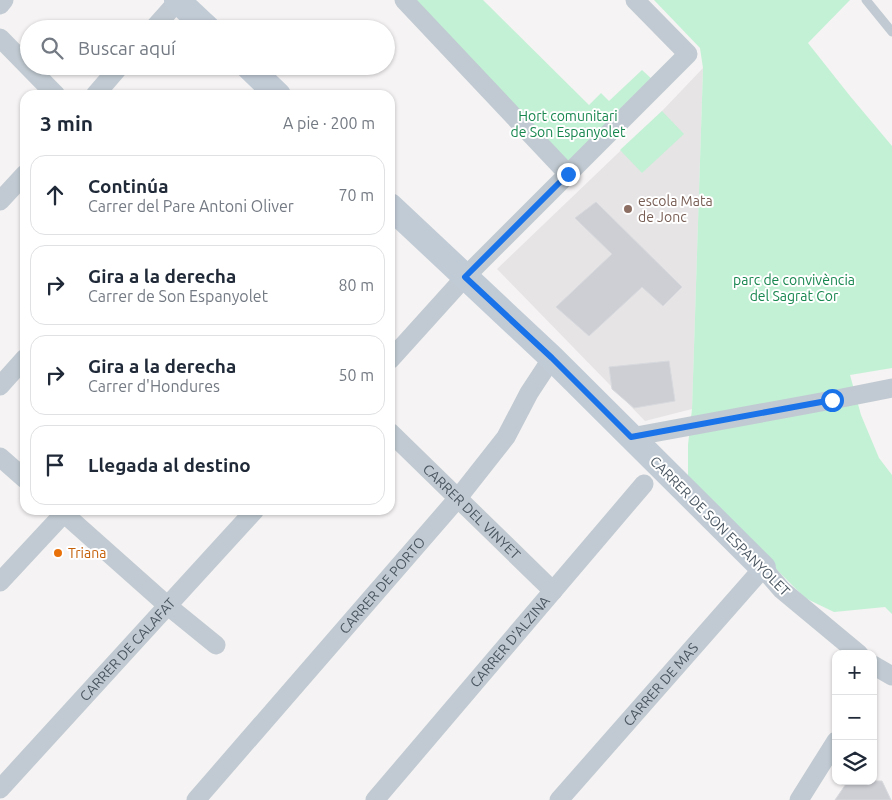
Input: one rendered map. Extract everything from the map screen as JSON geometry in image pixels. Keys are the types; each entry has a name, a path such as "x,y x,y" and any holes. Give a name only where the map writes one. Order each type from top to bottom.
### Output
{"street":[{"path":"0,5 4,0"},
{"path":"160,20 177,0 198,20"},
{"path":"404,0 568,174"},
{"path":"395,354 465,277 688,54 635,0"},
{"path":"0,38 20,58"},
{"path":"36,75 51,90"},
{"path":"99,90 112,75"},
{"path":"256,75 268,90"},
{"path":"0,202 20,180"},
{"name":"CARRER DE SON ESPANYOLET","path":"395,211 552,358 782,590 853,650"},
{"name":"CARRER DE PORTO","path":"196,800 458,498 506,437 529,393 552,358"},
{"path":"0,386 20,364"},
{"path":"631,437 892,388"},
{"name":"CARRER DEL VINYET","path":"395,437 553,591"},
{"path":"0,457 20,475"},
{"name":"CARRER D'ALZINA","path":"379,799 644,484"},
{"path":"0,582 60,515"},
{"path":"68,515 168,606 216,645"},
{"name":"CARRER DE CALAFAT","path":"0,789 250,515"},
{"name":"CARRER DE MAS","path":"559,800 762,568"},
{"path":"799,800 832,747"},
{"path":"0,795 3,800"}],"lane":[{"path":"866,0 892,32"},
{"path":"880,673 892,686"}],"shaded area":[{"name":"escola Mata de Jonc","path":"703,68 692,409 645,421 497,269 662,111"}],"green space":[{"name":"Hort comunitari de Son Espanyolet","path":"412,0 483,0 589,105 601,93 609,101 642,70 654,81 569,167"},
{"name":"parc de convivència del Sagrat Cor","path":"654,0 850,0 808,43 892,146 892,368 850,375 861,415 879,458 892,475 892,614 885,607 834,612 805,598 688,481 703,68 700,48"},
{"path":"662,111 684,134 642,173 620,150"}],"building":[{"path":"596,202 682,287 663,306 642,287 589,336 556,307 612,254 575,218"},
{"path":"669,361 675,401 634,408 612,389 609,367"},
{"path":"877,781 882,781 891,800 835,800 845,785 877,785"}],"place":[{"name":"escola Mata de Jonc","path":"628,209"},
{"name":"Triana","path":"58,553"}],"route":[{"path":"568,174 465,277 552,358 631,437 832,400"}]}
